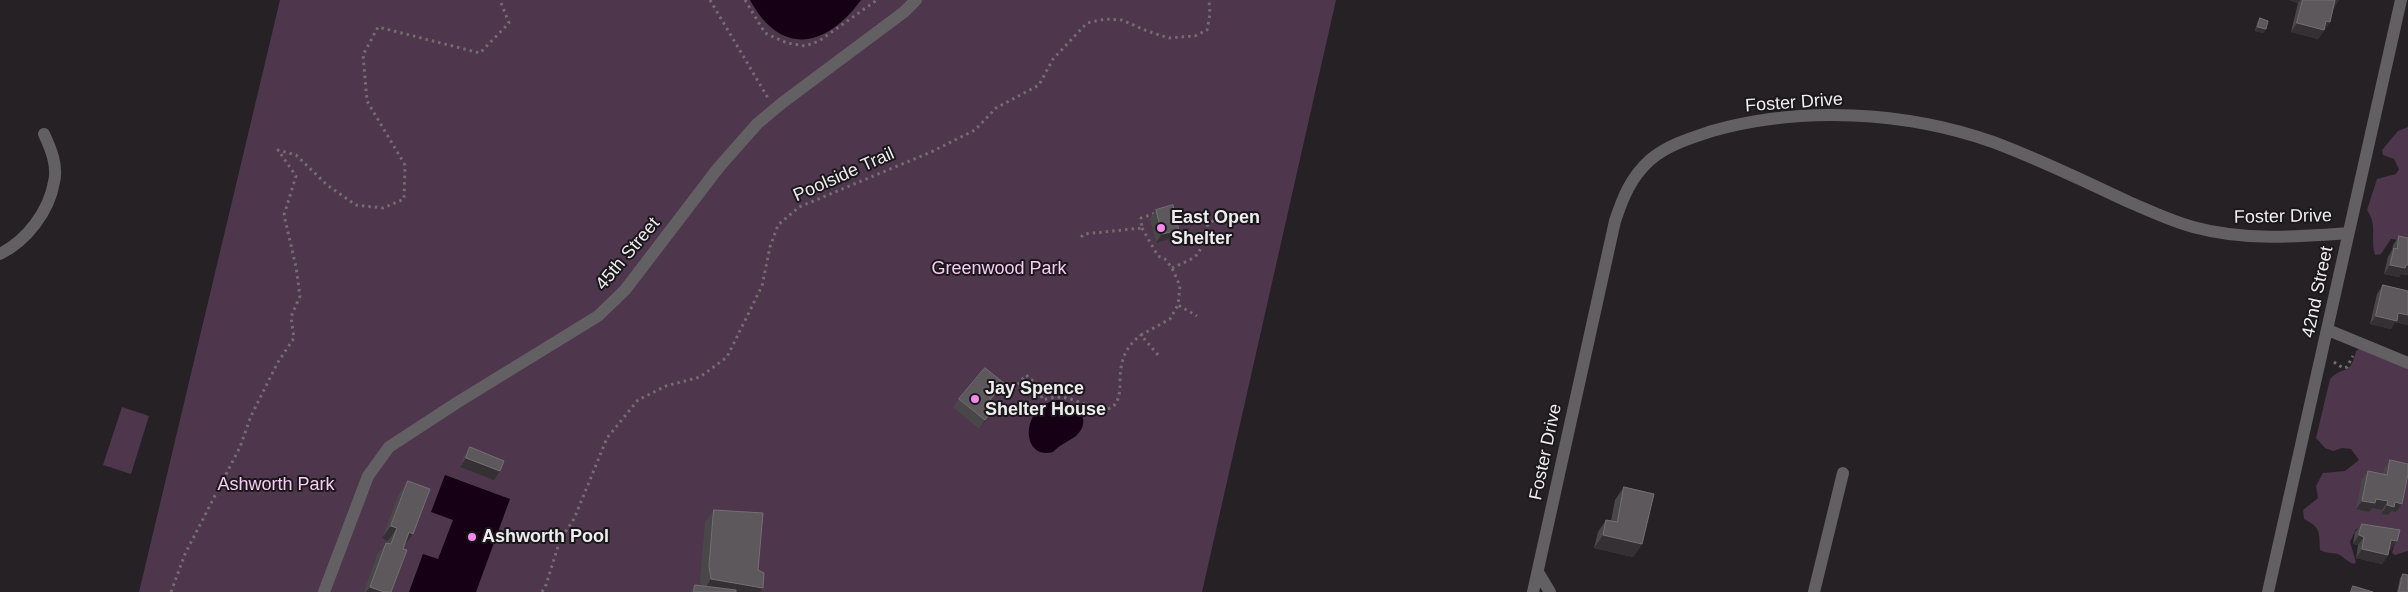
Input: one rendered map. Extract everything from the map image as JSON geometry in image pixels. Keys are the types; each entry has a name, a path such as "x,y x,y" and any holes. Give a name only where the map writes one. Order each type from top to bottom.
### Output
{"street":[{"name":"45th Street","path":"324,592 368,476 389,447 598,316 625,290 719,167 757,124 904,12 916,0"},
{"name":"42nd Street","path":"2268,592 2402,0"},
{"name":"Foster Drive","path":"1533,592 1615,222 1624,193 1636,174 1651,159 1669,147 1700,135 1735,125 1770,119 1843,116 1894,119 1944,128 1992,142 2147,210 2199,229 2246,238 2348,233"},
{"path":"0,254 25,235 39,218 50,197 55,181 53,153 44,134"},
{"path":"2328,330 2408,363"},
{"path":"1814,592 1843,473"},
{"path":"1538,572 1550,592"}],"path":[{"path":"171,592 185,554 240,447 251,416 278,362 294,338 291,317 300,296 296,267 284,215 296,176 278,150 296,156 327,185 356,205 383,208 404,199 405,165 367,100 362,55 378,28 480,53 509,23 500,0"},
{"path":"710,0 775,109"},
{"path":"745,0 765,33 787,43 805,46 819,41 877,0"},
{"name":"Poolside Trail","path":"542,592 560,540 574,519 607,438 638,400 666,386 700,377 727,357 762,286 770,246 778,226 799,207 931,152 976,130 996,108 1039,85 1053,59 1087,23 1105,19 1122,20 1169,38 1195,36 1207,30 1210,14 1209,0"},
{"path":"992,414 1026,375 1035,384 1042,400 1064,398 1094,409 1104,410 1112,406 1117,398 1120,371 1126,349 1141,335 1170,319 1178,305 1180,286 1172,268 1165,259 1158,256 1142,228 1141,218 1161,212"},
{"path":"1172,268 1194,256 1199,251 1204,230 1210,222 1222,218 1243,221"},
{"path":"1081,237 1084,234 1142,228"},
{"path":"1178,305 1197,316"},
{"path":"1141,335 1158,354"},
{"path":"2331,360 2343,368 2350,365 2355,342"},
{"path":"990,383 1008,396"}],"green space":[{"name":"Greenwood Park","path":"280,0 1336,0 1202,592 139,592"},
{"path":"2408,127 2408,241 2391,239 2381,254 2375,255 2372,221 2367,210 2377,179 2396,174 2399,169 2394,159 2383,155 2382,150 2398,131"},
{"path":"2359,349 2408,369 2408,551 2395,555 2392,553 2396,539 2366,527 2356,529 2350,542 2356,562 2354,564 2340,555 2320,550 2318,531 2314,525 2304,519 2303,510 2318,498 2316,486 2323,473 2345,471 2359,460 2351,449 2342,448 2333,451 2325,448 2316,438 2330,379 2352,364 2356,351"},
{"path":"122,407 149,416 131,474 103,465"}],"shaded area":[{"path":"750,0 861,0 833,28 819,36 804,39 790,38 776,31 762,18"},
{"path":"1058,400 1071,404 1080,412 1083,418 1081,430 1076,436 1053,452 1042,453 1035,449 1030,441 1031,421 1036,412 1045,404"},
{"name":"Ashworth Pool","path":"445,475 510,499 476,592 409,592 423,554 438,559 453,520 431,512"}],"building":[{"path":"2303,0 2335,0 2330,22 2326,21 2324,30 2297,23"},
{"path":"2260,18 2268,21 2266,29 2258,27"},
{"path":"1173,205 1179,230 1162,234 1156,210"},
{"path":"2399,236 2408,238 2408,265 2405,268 2390,265 2394,248 2397,249"},
{"path":"2383,285 2408,291 2408,315 2398,313 2397,321 2376,316"},
{"name":"Jay Spence Shelter House","path":"985,368 1004,383 989,401 996,406 985,420 959,399"},
{"path":"470,447 504,461 500,471 466,458"},
{"path":"2390,460 2408,464 2402,504 2395,502 2394,507 2387,505 2388,501 2376,499 2375,503 2362,501 2368,471 2387,475"},
{"path":"408,481 430,489 413,534 409,532 403,549 407,550 391,592 384,592 370,587 386,543 391,544 397,528 391,526"},
{"path":"1624,487 1654,494 1642,544 1603,535 1606,520 1617,522"},
{"path":"714,510 763,513 758,570 764,573 763,588 711,579 709,566"},
{"path":"2362,524 2400,530 2397,541 2391,540 2388,555 2362,549 2364,537 2359,535"},
{"path":"2403,574 2408,575 2408,592 2399,592"},
{"path":"695,585 736,590 736,592 694,592"},
{"path":"2353,586 2373,592 2351,592"}],"place":[{"name":"East Open Shelter","path":"1161,228"},
{"name":"Jay Spence Shelter House","path":"975,399"},
{"name":"Ashworth Pool","path":"472,537"}],"park label":[{"name":"Ashworth Park","path":"276,485"}]}
